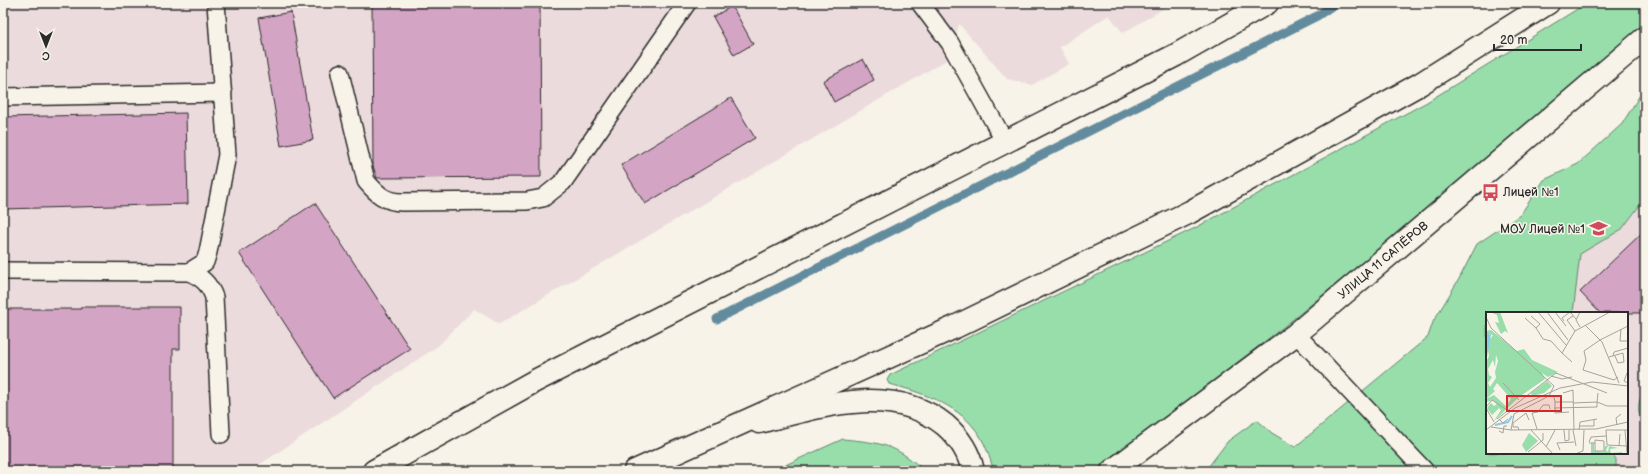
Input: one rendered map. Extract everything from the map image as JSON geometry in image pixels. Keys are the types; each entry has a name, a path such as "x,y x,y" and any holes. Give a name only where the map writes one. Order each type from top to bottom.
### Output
{"street":[{"path":"374,471 535,381 1176,55 1267,3"},
{"path":"635,471 955,327 1190,212 1420,84 1548,3"},
{"name":"УЛИЦА 11 САПЁРОВ","path":"1112,471 1296,334 1645,38"},
{"path":"727,430 835,404 888,401 912,406 937,419 953,432 965,446 973,471"}],"lane":[{"path":"189,272 205,262 224,174 227,141 216,3"},
{"path":"340,73 366,181 375,192 384,198 393,202 402,202 527,201 543,198 563,182 687,3"},
{"path":"920,3 950,42 1005,142"},
{"path":"3,97 223,93"},
{"path":"3,271 189,272 199,276 206,282 214,297 221,434"},
{"path":"1296,334 1425,471"}],"shaded area":[{"path":"3,3 1173,3 1123,33 1109,15 1060,47 1069,64 1032,85 1007,79 959,24 950,58 499,324 474,309 438,346 250,471 3,471"},
{"name":"МОУ Лицей №1","path":"1645,145 1645,471 1568,471 1552,454 1628,454 1628,312 1486,312 1486,313 1435,331"}],"green space":[{"path":"1587,3 1645,3 1645,26 1456,186 1286,325 1097,471 994,471 986,449 975,429 958,412 936,400 912,390 889,384 887,380 890,375 1195,228 1427,102"},
{"path":"1645,87 1645,202 1640,205 1622,229 1580,254 1573,312 1486,312 1486,454 1612,454 1616,459 1616,471 1205,471 1228,441 1257,420 1272,433 1295,447 1428,337 1433,322 1459,279 1477,244 1520,215 1544,180 1578,164 1622,124"},
{"path":"1645,390 1645,425 1640,416 1639,403"},
{"path":"843,439 887,446 905,455 925,471 772,471"}],"building":[{"path":"372,3 540,3 541,177 377,178 373,166"},
{"path":"732,6 753,44 734,55 713,17"},
{"path":"291,12 313,140 281,146 259,18"},
{"path":"863,59 874,80 834,102 823,81"},
{"path":"731,98 755,138 645,204 621,165"},
{"path":"186,113 188,204 3,209 3,117"},
{"path":"315,203 410,349 333,398 239,253"},
{"path":"1645,230 1645,313 1599,312 1580,292"},
{"path":"81,307 180,307 180,349 173,349 173,471 3,471 3,309 81,309"}],"waterway":[{"path":"717,319 1317,16 1336,3"}],"place":[{"name":"Лицей №1","path":"1490,192"},
{"name":"МОУ Лицей №1","path":"1598,229"}]}
